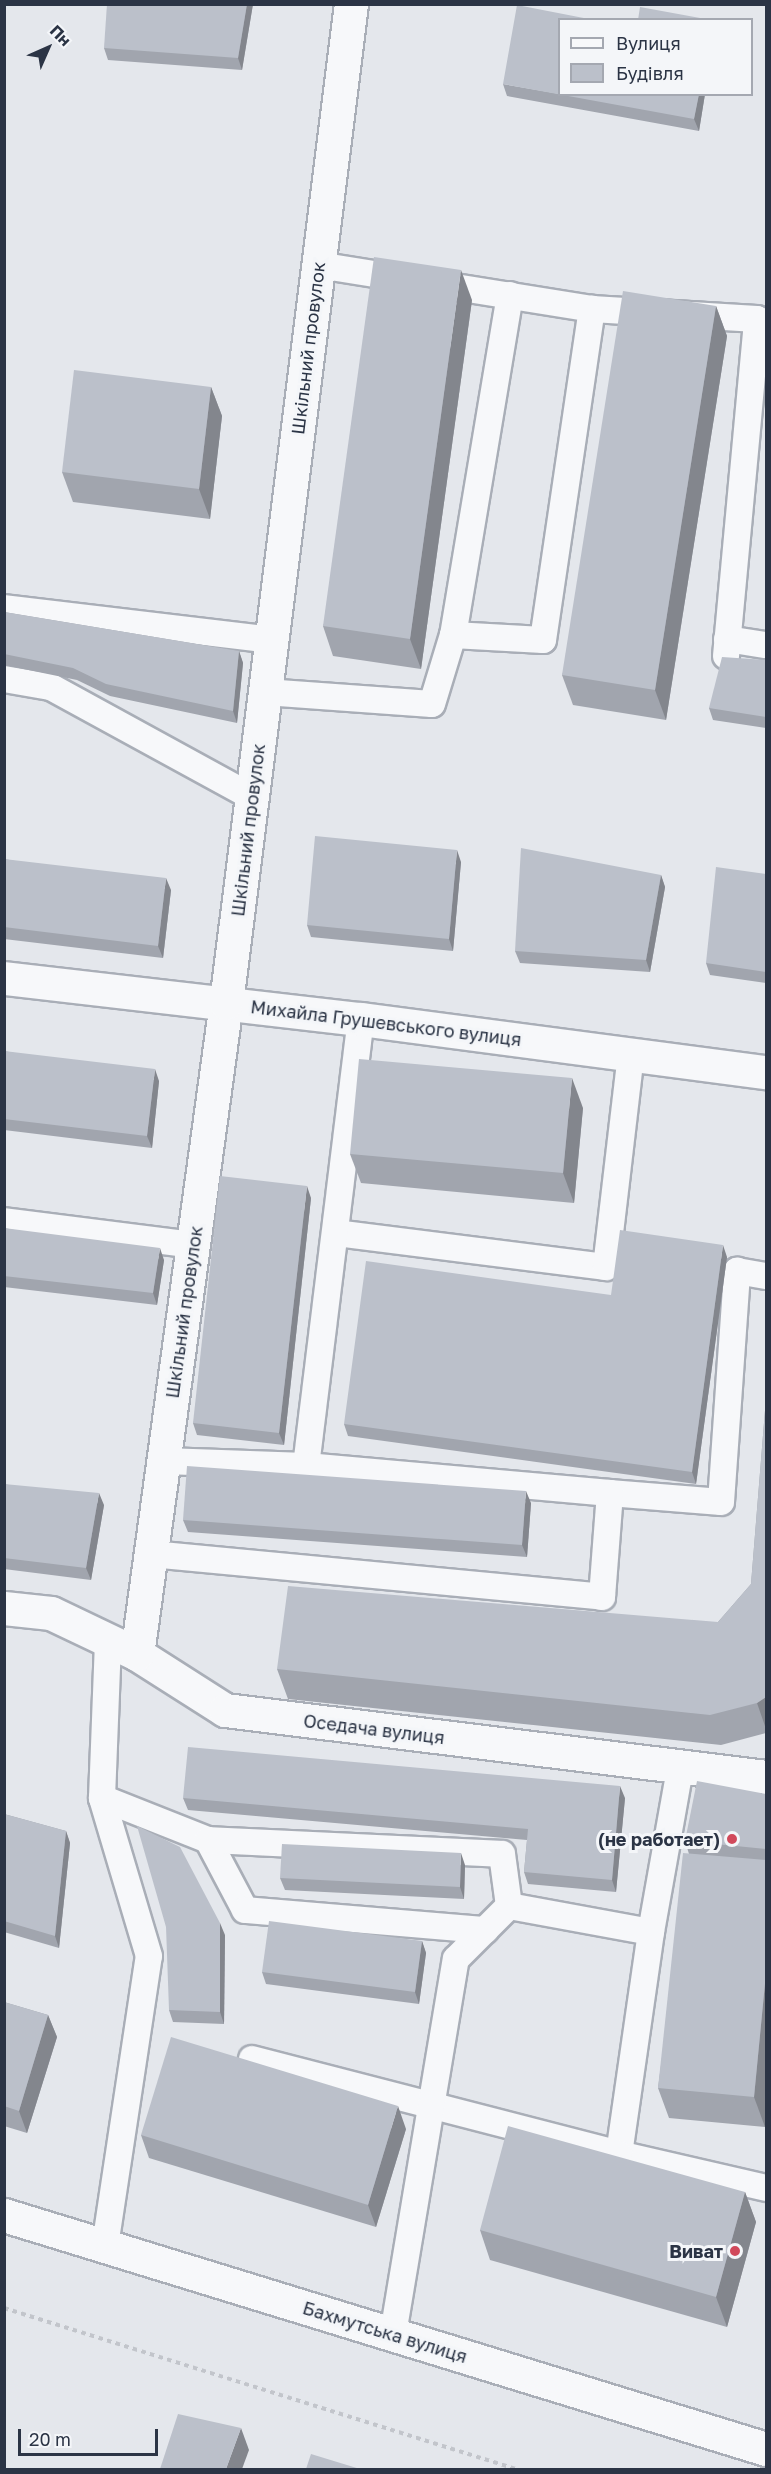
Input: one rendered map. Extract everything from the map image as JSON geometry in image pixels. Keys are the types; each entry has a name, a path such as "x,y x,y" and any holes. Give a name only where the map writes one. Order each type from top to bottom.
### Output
{"street":[{"name":"Шкільний провулок","path":"137,1654 226,1003 351,4"},
{"name":"Михайла Грушевського вулиця","path":"4,978 361,1019 766,1072"},
{"name":"Оседача вулиця","path":"4,1608 51,1613 137,1654 225,1710 680,1769 766,1777"},
{"name":"Бахмутська вулиця","path":"4,2215 766,2449"}],"lane":[{"path":"318,264 592,309 762,322 726,647 766,645"},
{"path":"265,692 432,704 453,635 510,295"},
{"path":"453,635 543,640 592,309"},
{"path":"4,608 272,640"},
{"path":"4,679 51,687 252,797"},
{"path":"306,1466 361,1019"},
{"path":"336,1233 606,1267 632,1055"},
{"path":"4,1221 193,1245"},
{"path":"164,1461 306,1466 721,1502 737,1271 766,1276"},
{"path":"151,1554 602,1597 610,1493"},
{"path":"105,2246 150,1956 102,1798 108,1640"},
{"path":"619,2154 651,1932 680,1769"},
{"path":"102,1798 208,1840 502,1854 509,1905"},
{"path":"208,1840 245,1910 485,1930"},
{"path":"509,1905 651,1932"},
{"path":"393,2334 456,1959 509,1905"},
{"path":"252,2059 619,2154 766,2188"}],"path":[{"path":"4,2308 519,2469"}],"building":[{"path":"107,4 247,4 238,58 104,48"},
{"path":"517,5 584,18 558,18 558,94 503,84"},
{"path":"640,7 700,18 638,18"},
{"path":"568,96 699,96 694,119"},
{"path":"374,257 461,270 410,639 323,626"},
{"path":"623,291 716,306 655,690 562,675"},
{"path":"74,370 211,387 199,489 62,472"},
{"path":"4,612 239,651 233,711 106,684 73,668 4,654"},
{"path":"722,657 766,660 766,717 709,708"},
{"path":"315,836 457,850 449,939 307,925"},
{"path":"521,848 661,875 646,960 515,951"},
{"path":"4,859 166,878 158,946 4,927"},
{"path":"716,867 766,874 766,972 706,963"},
{"path":"4,1051 155,1069 147,1136 4,1119"},
{"path":"359,1059 572,1078 563,1173 350,1154"},
{"path":"220,1176 307,1186 279,1433 193,1423"},
{"path":"4,1228 160,1248 153,1293 4,1276"},
{"path":"620,1230 723,1245 692,1472 344,1424 366,1261 611,1295"},
{"path":"766,1398 766,1697 757,1703 710,1715 277,1669 288,1586 718,1622 751,1584"},
{"path":"187,1466 526,1491 522,1545 183,1520"},
{"path":"4,1484 99,1493 86,1568 4,1558"},
{"path":"188,1747 620,1786 612,1880 524,1872 528,1829 183,1798"},
{"path":"697,1781 766,1794 766,1849 685,1841"},
{"path":"4,1814 66,1831 55,1936 4,1921"},
{"path":"137,1826 180,1847 220,1923 220,2012 169,2010 166,1927"},
{"path":"282,1844 461,1853 460,1887 280,1878"},
{"path":"683,1853 766,1860 766,1973 754,2097 658,2088"},
{"path":"269,1921 422,1941 415,1992 262,1972"},
{"path":"4,2002 48,2015 19,2111 4,2106"},
{"path":"171,2037 398,2106 368,2205 141,2135"},
{"path":"508,2126 745,2192 716,2297 480,2230"},
{"path":"178,2414 241,2428 226,2469 160,2469"},
{"path":"311,2454 360,2469 306,2469"}],"place":[{"name":"(не работает)","path":"732,1839"},
{"name":"Виват","path":"735,2251"}]}
